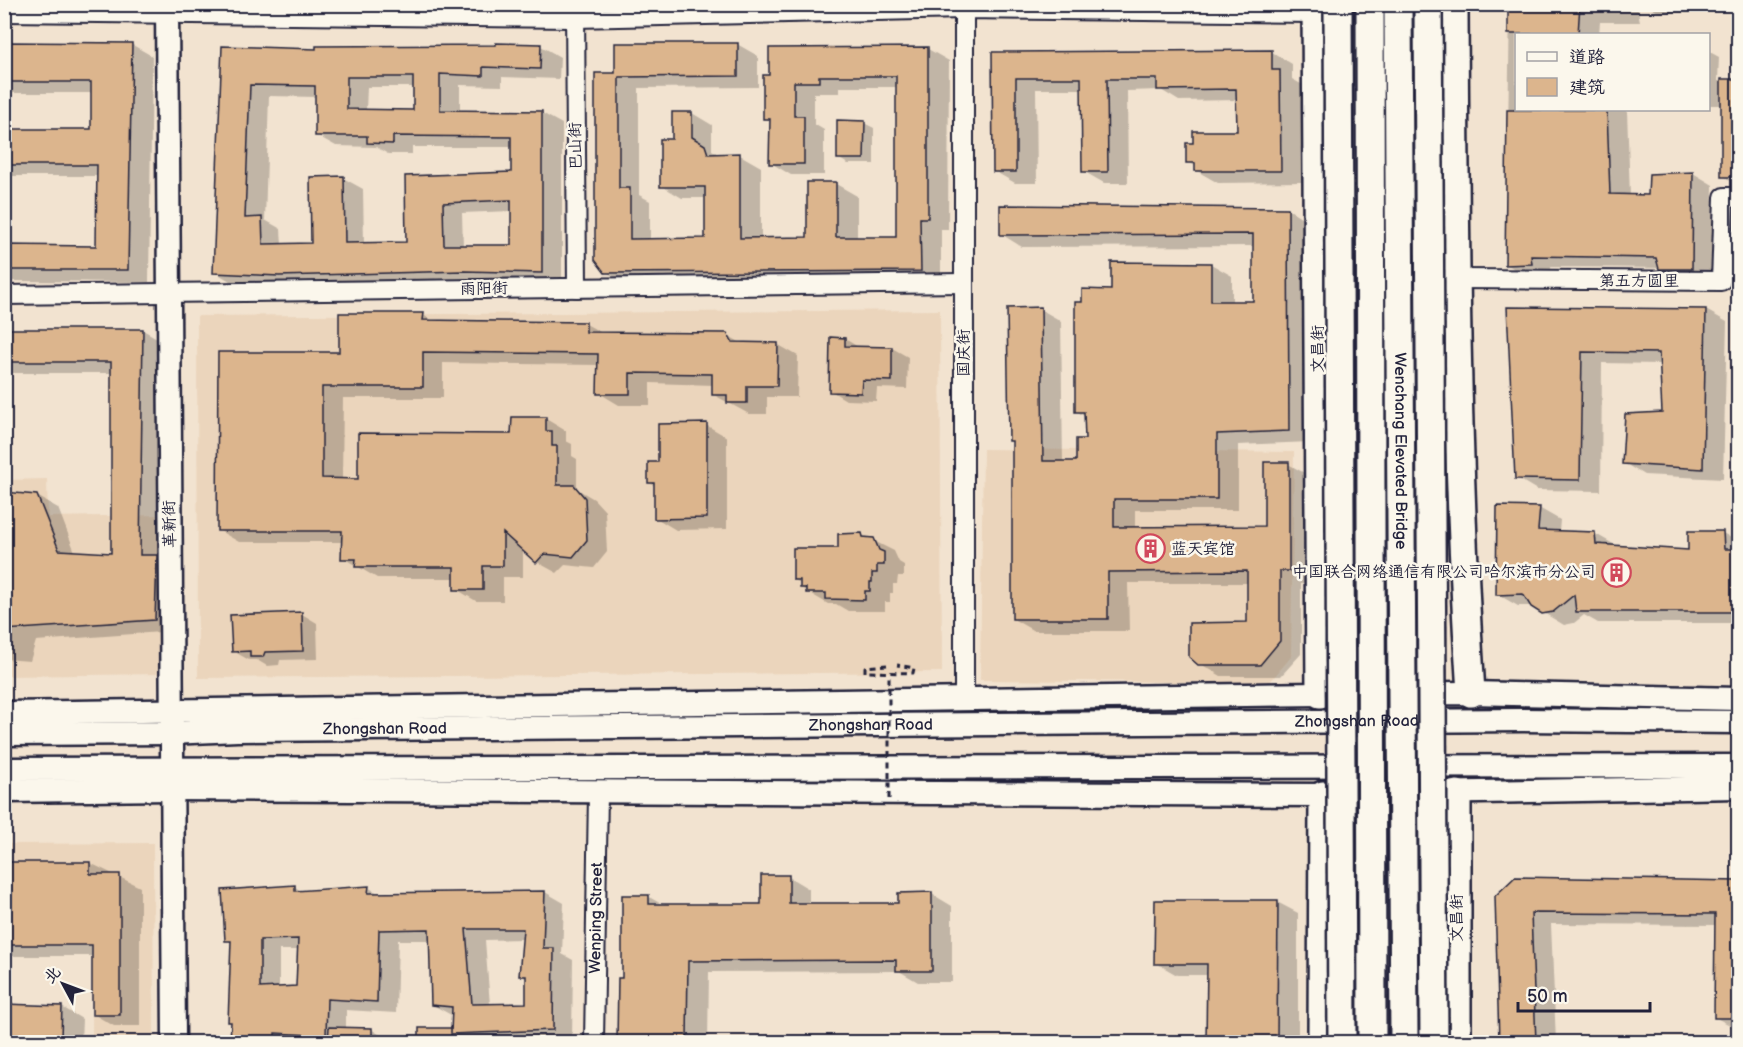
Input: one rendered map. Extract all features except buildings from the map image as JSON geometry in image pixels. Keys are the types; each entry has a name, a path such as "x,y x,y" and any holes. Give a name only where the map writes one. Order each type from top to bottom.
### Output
{"highway":[{"name":"Wenchang Elevated Bridge","path":"1370,4 1372,1042"},
{"name":"Wenchang Elevated Bridge","path":"1398,4 1404,1042"},
{"path":"1428,4 1434,1042"},
{"path":"1454,4 1457,279 1465,600 1471,693"},
{"path":"1323,7 1342,546 1330,698 1342,1042"},
{"path":"1330,698 1370,610"},
{"path":"1403,886 1433,779"},
{"name":"文昌街","path":"1457,794 1457,1042"},
{"path":"1322,1042 1323,795"}],"main road":[{"name":"革新街","path":"167,10 172,710 170,779 174,1042"},
{"path":"4,713 1330,698 1471,693 1738,699"},
{"name":"Zhongshan Road","path":"4,734 170,733 237,730 1510,720 1738,722"},
{"path":"4,791 170,779 1738,766"},
{"path":"4,769 170,779 598,793 1323,795 1738,787"}],"street":[{"name":"国庆街","path":"964,7 964,701"},
{"path":"4,12 1323,7"},
{"name":"巴山街","path":"575,11 577,288"},
{"name":"第五方圆里","path":"1457,279 1721,281 1724,196 1738,197"},
{"name":"雨阳街","path":"4,295 964,284"},
{"name":"Wenping Street","path":"594,1042 598,793"}],"path":[{"path":"887,665 865,667 865,672 913,673 914,668 897,665"},
{"path":"1738,666 1738,671"},
{"path":"889,673 889,799"}],"shaded area":[{"path":"940,310 942,672 198,678 197,316"},
{"path":"983,449 1294,452 1291,657 1269,683 980,680"},
{"path":"47,479 48,517 161,515 163,674 5,676 4,480"},
{"path":"153,843 154,1042 92,1042 93,899 5,898 4,844"}],"place":[{"name":"蓝天宾馆","path":"1150,549"},
{"name":"中国联合网络通信有限公司哈尔滨市分公司","path":"1617,572"}]}
